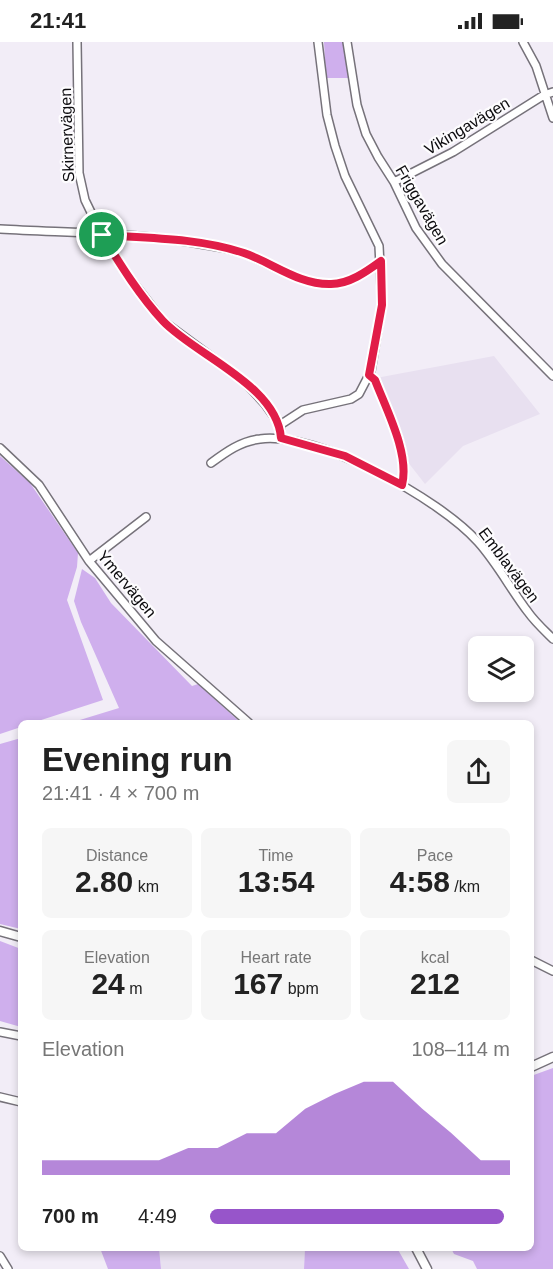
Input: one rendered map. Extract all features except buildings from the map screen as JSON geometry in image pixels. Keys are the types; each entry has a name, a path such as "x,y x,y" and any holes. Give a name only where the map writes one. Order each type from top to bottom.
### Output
{"street":[{"name":"Skirnervägen","path":"77,42 79,173 85,200 102,235 123,269 164,321 243,380 266,404 280,425"},
{"path":"281,438 280,425 303,410 351,399 358,394 369,375 382,305 379,246 345,176 335,146 327,115 318,42"},
{"name":"Friggavägen","path":"347,42 357,105 366,134 394,182 416,228 442,264 553,376"},
{"path":"523,42 530,51 536,66 553,118"},
{"name":"Vikingavägen","path":"394,182 453,152 544,95 553,92"},
{"path":"0,230 102,235 180,242 224,249 244,253 317,283 333,284 351,280 381,261"},
{"path":"369,375 375,380 398,441 404,465 402,485"},
{"name":"Emblavägen","path":"211,463 240,444 258,439 281,438 345,456 402,485 453,520 478,541 530,615 553,639"},
{"name":"Ymervägen","path":"0,448 39,485 89,561 156,641 246,720"},
{"path":"89,561 146,518"},
{"path":"0,931 18,936"},
{"path":"534,962 553,971"},
{"path":"0,1032 18,1035"},
{"path":"534,1066 553,1057"},
{"path":"0,1097 18,1101"},
{"path":"418,1251 427,1269"},
{"path":"0,1256 8,1269"}],"shaded area":[{"path":"324,42 351,42 357,78 326,78"},
{"path":"494,356 540,414 463,446 425,484 407,461 376,378"},
{"path":"0,456 30,483 78,553 77,567 67,600 103,700 41,720 18,720 18,728 0,734"},
{"path":"82,569 95,578 111,603 192,686 198,684 238,720 80,720 119,708 74,601"},
{"path":"18,739 18,928 0,924 0,744"},
{"path":"0,941 18,948 18,1026 0,1021"},
{"path":"553,1068 553,1269 477,1269 473,1261 454,1254 452,1251 534,1251 534,1075"},
{"path":"101,1251 159,1251 161,1269 108,1269"},
{"path":"159,1251 305,1251 304,1269 161,1269"},
{"path":"305,1251 399,1251 409,1269 304,1269"}],"route":[{"path":"102,235 204,244 244,253 317,283 333,284 351,280 381,261 382,305 369,375 375,380 398,441 404,465 402,485 345,456 281,438 280,425 266,404 243,380 164,321 123,269 102,235"}]}
